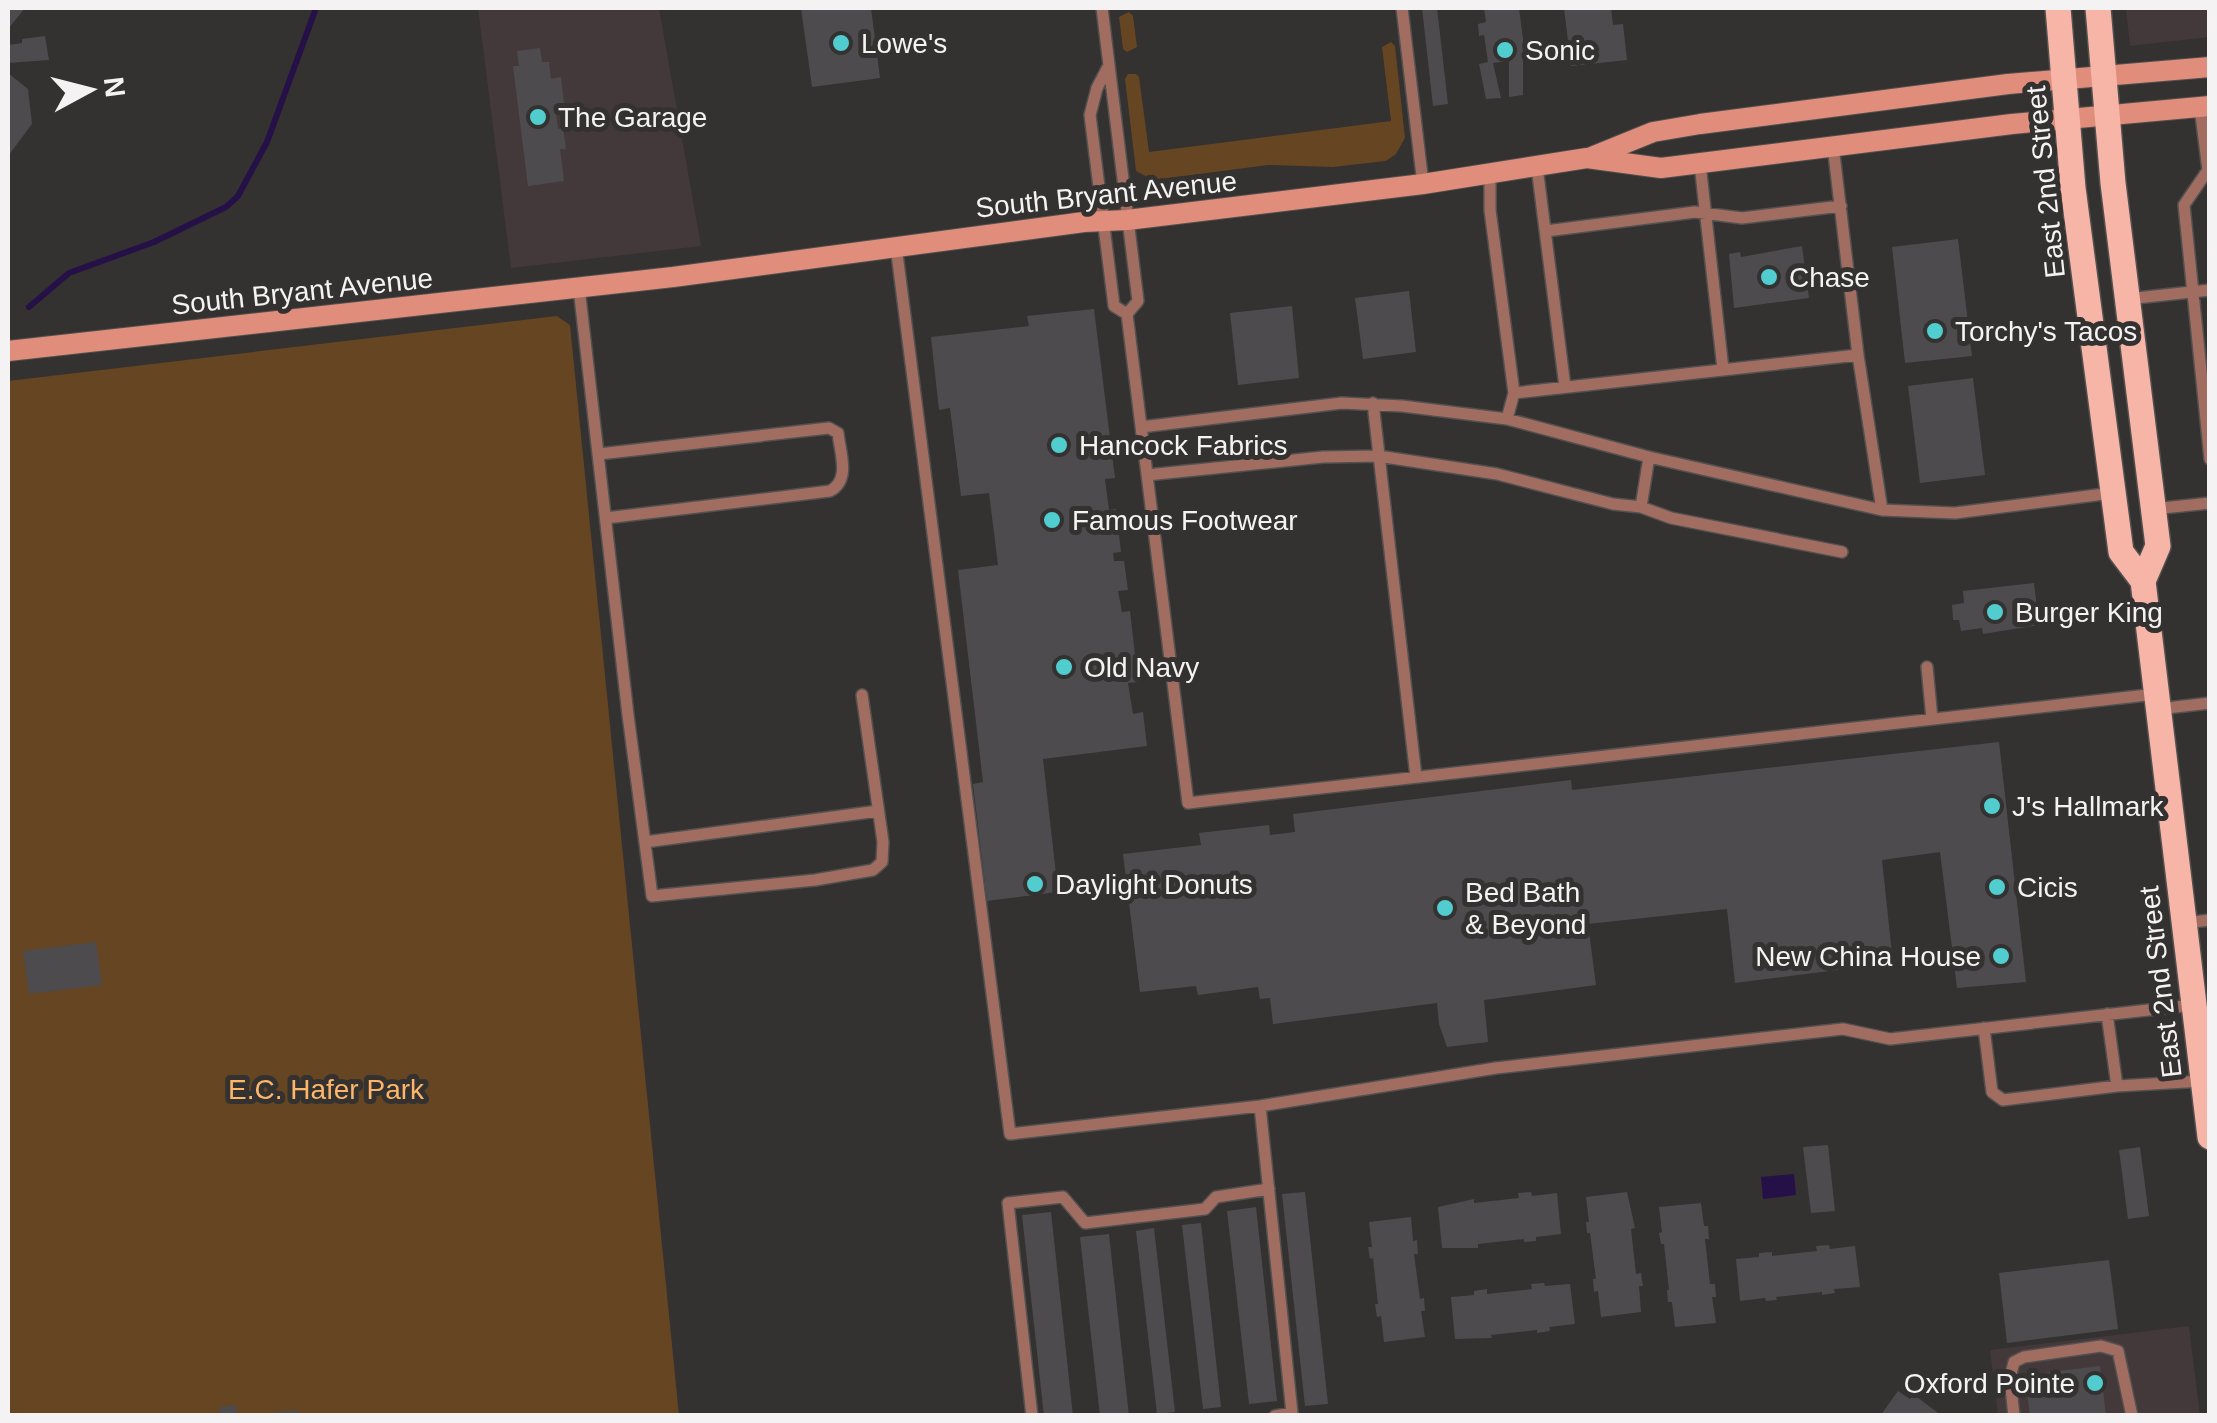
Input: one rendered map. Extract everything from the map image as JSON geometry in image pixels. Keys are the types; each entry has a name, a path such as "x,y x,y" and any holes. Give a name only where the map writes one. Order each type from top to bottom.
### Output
{"main road":[{"name":"East 2nd Street","path":"2058,8 2072,188 2120,552 2143,581"},
{"name":"East 2nd Street","path":"2098,8 2127,299 2158,546 2143,581 2157,702 2196,921 2193,1005 2210,1137"},
{"path":"1587,158 1653,132 1684,126 1898,97 2210,67"},
{"name":"South Bryant Avenue","path":"8,351 579,288 1423,184 1587,158 1661,168 2205,106"}],"lane":[{"path":"1102,8 1138,301 1127,314 1188,804 1932,719 2157,702 2210,703"},
{"path":"1402,8 1423,184"},
{"path":"1109,65 1097,88 1090,115 1114,306 1127,314"},
{"path":"2205,106 2209,170 2184,205 2210,460"},
{"path":"1833,146 1882,510"},
{"path":"1700,164 1723,370"},
{"path":"1538,167 1565,387"},
{"path":"1490,175 1490,210 1514,393 1507,419"},
{"path":"1546,231 1706,212 1742,218 1841,206"},
{"path":"896,246 1010,1134 1260,1106 1496,1068 1843,1028 1890,1039 2193,1005"},
{"path":"579,288 652,896 815,880 873,870 882,862 862,695"},
{"path":"2127,299 2210,290"},
{"path":"1514,393 1858,354"},
{"path":"1141,427 1342,402 1373,404 1507,419 1649,458 1882,510 1955,513 2112,493"},
{"path":"1373,404 1416,777"},
{"path":"599,454 829,428 838,433 844,476 838,487 830,491 606,518"},
{"path":"1147,475 1323,457 1378,456 1497,474 1671,518 1842,552"},
{"path":"1641,508 1649,458"},
{"path":"2153,510 2210,503"},
{"path":"1927,667 1932,719"},
{"path":"645,842 878,811"},
{"path":"2107,1014 2118,1086"},
{"path":"1984,1028 1992,1092 2003,1100 2118,1086 2203,1081"},
{"path":"1260,1106 1292,1414 1275,1416"},
{"path":"1032,1416 1008,1203 1063,1196 1085,1222 1204,1209 1216,1197 1269,1188"},
{"path":"2014,1416 2010,1378 2014,1362 2024,1357 2101,1346 2118,1351 2132,1416"}],"shaded area":[{"path":"478,8 659,8 701,246 511,268"},
{"path":"2126,8 2209,8 2209,37 2130,46"},
{"path":"1794,1174 1796,1195 1763,1199 1761,1177"},
{"name":"Oxford Pointe","path":"2189,1326 2200,1415 1998,1415 1990,1350"}],"green space":[{"path":"1129,12 1133,16 1137,47 1127,52 1123,49 1119,17"},
{"path":"1391,42 1395,46 1405,138 1396,154 1386,161 1333,167 1268,165 1153,180 1136,171 1125,79 1128,74 1139,77 1149,152 1391,121 1382,47"},
{"name":"E.C. Hafer Park","path":"557,316 570,325 679,1415 8,1415 8,381"}],"building":[{"path":"8,8 25,8 8,29"},
{"name":"Lowe's","path":"801,8 871,8 880,78 812,87"},
{"path":"1422,8 1437,8 1448,104 1433,106"},
{"name":"Sonic","path":"1484,8 1519,8 1523,95 1509,97 1509,61 1493,63 1501,98 1486,99 1479,64 1488,62 1484,35 1479,36 1478,24 1486,22"},
{"path":"1564,8 1611,8 1613,25 1623,24 1627,60 1571,66"},
{"path":"45,36 49,60 8,63 8,45"},
{"name":"The Garage","path":"540,48 542,62 549,62 551,79 561,77 564,104 555,105 566,149 560,149 564,181 528,186 513,66 519,66 517,51"},
{"path":"8,73 28,89 32,124 8,156"},
{"path":"1958,239 1972,356 1905,363 1892,247"},
{"name":"Chase","path":"1802,246 1809,298 1734,308 1729,254 1740,252 1741,257"},
{"path":"1409,291 1416,352 1363,359 1355,298"},
{"path":"1292,306 1299,378 1238,385 1230,313"},
{"path":"1094,309 1115,478 1105,479 1109,510 1116,509 1121,552 1113,553 1114,561 1124,561 1128,590 1118,591 1122,612 1130,611 1138,682 1128,683 1133,714 1143,712 1147,746 1043,759 1058,892 987,901 973,784 983,782 958,570 998,565 989,493 961,496 950,408 939,410 931,337 1029,326 1027,316"},
{"path":"1973,378 1985,475 1920,483 1908,386"},
{"name":"Burger King","path":"2034,583 2039,625 1983,634 1982,628 1961,631 1959,620 1953,620 1952,605 1964,603 1963,591"},
{"path":"1999,742 2026,982 1957,988 1940,852 1882,860 1893,963 1735,983 1727,909 1588,924 1596,985 1484,1000 1488,1042 1447,1047 1437,1003 1273,1024 1270,998 1260,999 1258,987 1198,995 1196,986 1140,992 1123,854 1201,845 1199,833 1269,825 1270,835 1295,832 1293,814 1571,780 1572,790"},
{"path":"96,942 102,985 29,994 23,951"},
{"path":"1828,1145 1835,1211 1811,1213 1803,1147"},
{"path":"2140,1147 2149,1216 2128,1219 2119,1150"},
{"path":"1305,1192 1328,1404 1305,1406 1282,1194"},
{"path":"1531,1192 1532,1196 1557,1193 1561,1234 1536,1237 1536,1241 1478,1244 1478,1248 1442,1248 1438,1207 1474,1199 1474,1203 1519,1198 1518,1193"},
{"path":"1627,1192 1635,1228 1631,1229 1636,1274 1641,1273 1643,1286 1639,1286 1641,1312 1601,1317 1598,1291 1594,1292 1596,1279 1587,1233 1586,1197"},
{"path":"1701,1203 1704,1226 1708,1226 1709,1239 1705,1239 1710,1284 1715,1284 1716,1297 1712,1297 1716,1323 1675,1327 1672,1302 1668,1302 1659,1207"},
{"path":"1256,1207 1277,1401 1249,1404 1227,1211"},
{"path":"1051,1212 1073,1416 1044,1416 1022,1215"},
{"path":"1411,1217 1413,1241 1417,1240 1418,1254 1414,1254 1420,1299 1424,1298 1425,1311 1421,1311 1425,1337 1384,1342 1381,1316 1377,1317 1375,1304 1369,1222"},
{"path":"1201,1223 1221,1407 1203,1409 1182,1225"},
{"path":"1154,1228 1175,1412 1157,1414 1136,1231"},
{"path":"1109,1234 1129,1416 1100,1416 1080,1237"},
{"path":"1829,1245 1830,1249 1855,1246 1860,1287 1834,1289 1835,1293 1822,1295 1740,1301 1736,1259 1759,1257 1759,1253 1772,1252 1772,1256 1817,1251 1816,1246"},
{"path":"2109,1260 2118,1329 2007,1343 1999,1273"},
{"path":"1531,1284 1570,1284 1575,1324 1549,1327 1550,1331 1537,1333 1455,1339 1451,1297 1474,1295 1474,1291 1487,1289 1487,1294 1532,1289"},
{"path":"2100,1366 2106,1416 2030,1416 2025,1375"},
{"path":"1898,1391 1910,1399 1913,1394 1942,1416 1880,1416"},
{"path":"236,1405 237,1416 220,1416 219,1407"},
{"path":"297,1410 298,1416 269,1416 269,1413"}],"waterway":[{"path":"29,307 69,273 154,242 226,207 238,196 267,142 316,8"}],"place":[{"name":"Lowe's","path":"841,43"},
{"name":"Sonic","path":"1505,50"},
{"name":"The Garage","path":"538,117"},
{"name":"Chase","path":"1769,277"},
{"name":"Torchy's Tacos","path":"1935,331"},
{"name":"Hancock Fabrics","path":"1059,445"},
{"name":"Famous Footwear","path":"1052,520"},
{"name":"Burger King","path":"1995,612"},
{"name":"Old Navy","path":"1064,667"},
{"name":"J's Hallmark","path":"1992,806"},
{"name":"Daylight Donuts","path":"1035,884"},
{"name":"Cicis","path":"1997,887"},
{"name":"Bed Bath & Beyond","path":"1445,908"},
{"name":"New China House","path":"2001,956"},
{"name":"Oxford Pointe","path":"2095,1383"}]}
